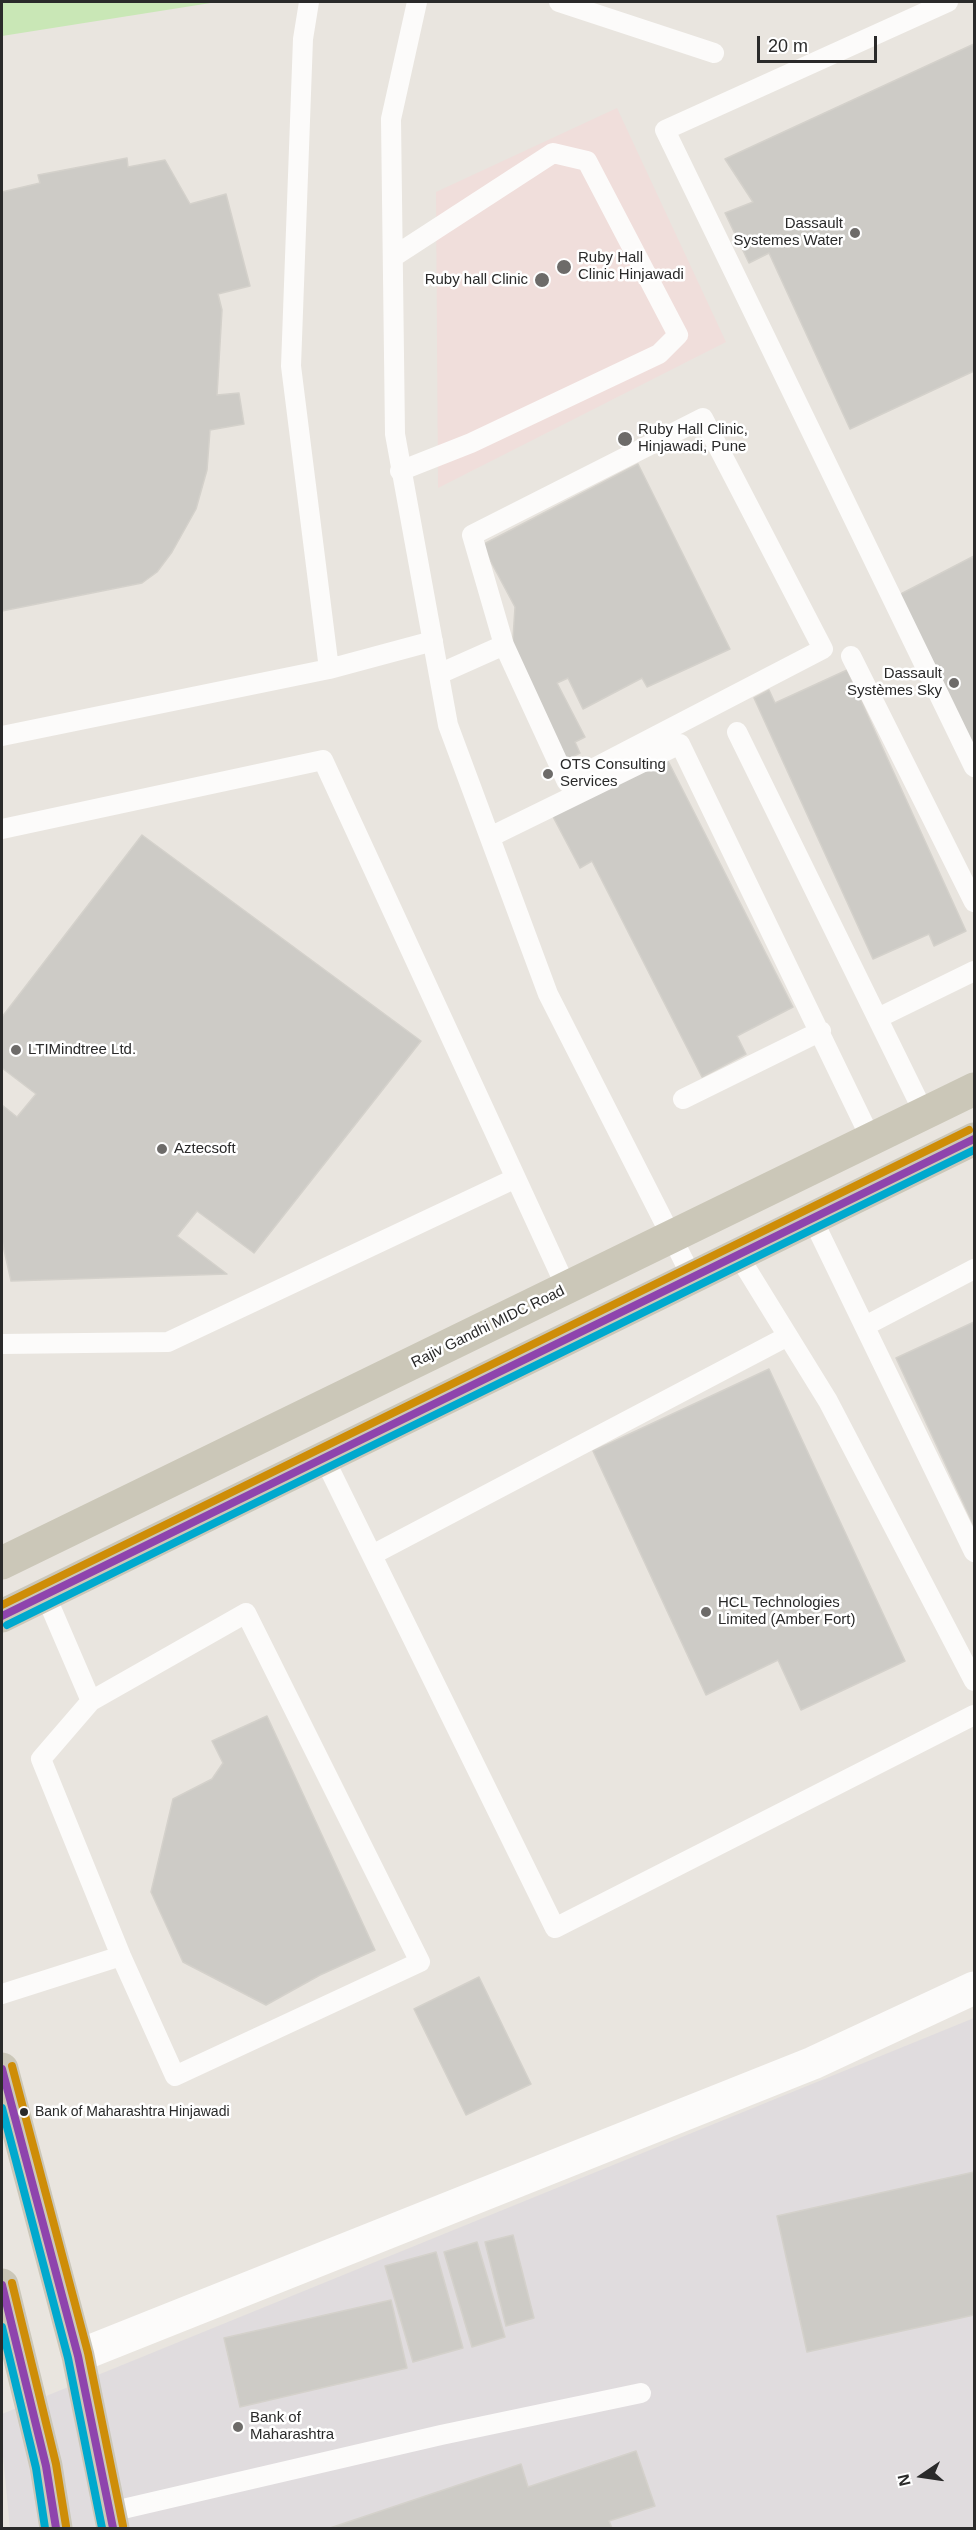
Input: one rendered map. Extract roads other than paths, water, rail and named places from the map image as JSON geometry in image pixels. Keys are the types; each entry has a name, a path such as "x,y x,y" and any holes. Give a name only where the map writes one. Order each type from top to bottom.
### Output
{"main road":[{"name":"Rajiv Gandhi MIDC Road","path":"2,1563 975,1089"},
{"path":"2,1616 975,1139"},
{"path":"2,2069 78,2356 111,2520"},
{"path":"2,2285 46,2466 56,2529"}],"street":[{"path":"78,2356 792,2071 975,1988"}],"lane":[{"path":"309,2 303,39 291,366 329,669"},
{"path":"417,2 391,119 395,434 448,725 548,994 692,1277"},
{"path":"559,2 714,53"},
{"path":"948,2 665,130 975,767"},
{"path":"393,257 553,153 587,161 678,335 659,354 471,443 400,471"},
{"path":"703,418 823,649 567,782 504,645 472,535 703,418"},
{"path":"2,736 329,669 433,641"},
{"path":"439,674 504,645"},
{"path":"851,656 975,902"},
{"path":"737,732 924,1113"},
{"path":"490,837 680,744 821,1031 871,1139"},
{"path":"2,829 323,760 514,1179 567,1288"},
{"path":"878,1018 975,972"},
{"path":"683,1099 821,1031"},
{"path":"2,1344 168,1342 514,1179"},
{"path":"812,1218 975,1552"},
{"path":"738,1255 828,1401 975,1681"},
{"path":"865,1326 975,1269"},
{"path":"372,1555 788,1336"},
{"path":"324,1458 555,1928 975,1715"},
{"path":"45,1594 91,1701"},
{"path":"246,1613 420,1962 175,2076 121,1956 41,1759 91,1701 246,1613"},
{"path":"2,1994 121,1956"},
{"path":"111,2520 441,2435 641,2393"}],"place":[{"name":"Dassault Systemes Water","path":"855,233"},
{"name":"Ruby Hall Clinic Hinjawadi","path":"564,267"},
{"name":"Ruby hall Clinic","path":"542,280"},
{"name":"Ruby Hall Clinic, Hinjawadi, Pune","path":"625,439"},
{"name":"Dassault Systèmes Sky","path":"954,683"},
{"name":"OTS Consulting Services","path":"548,774"},
{"name":"LTIMindtree Ltd.","path":"16,1050"},
{"name":"Aztecsoft","path":"162,1149"},
{"name":"HCL Technologies Limited (Amber Fort)","path":"706,1612"},
{"name":"Bank of Maharashtra Hinjawadi","path":"24,2112"},
{"name":"Bank of Maharashtra","path":"238,2427"}]}
